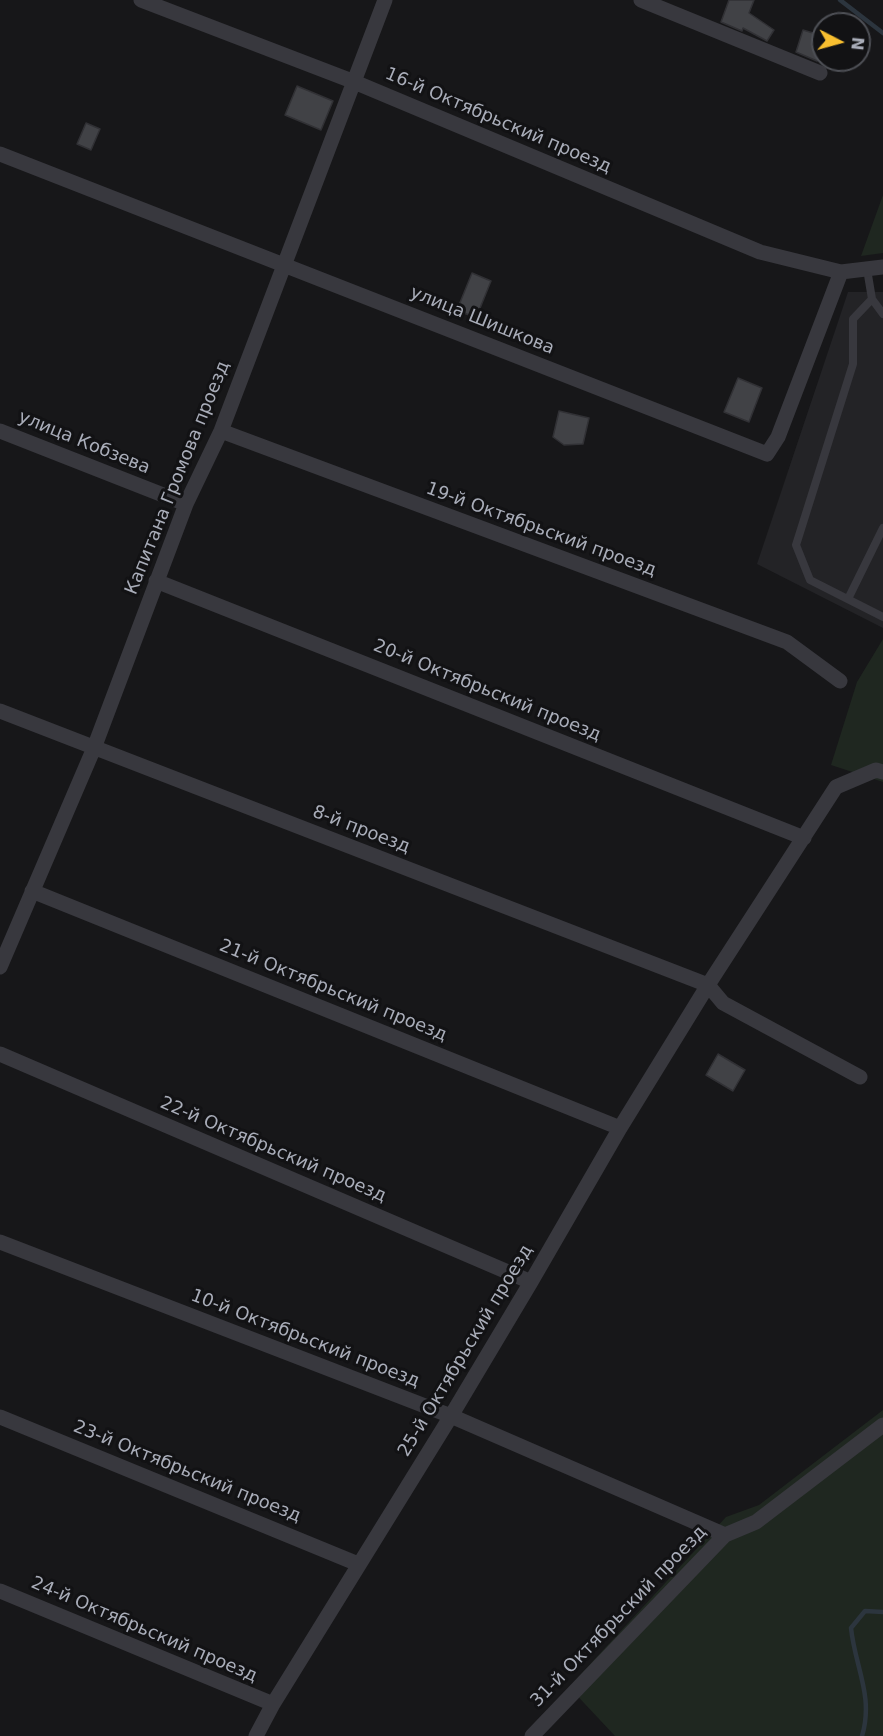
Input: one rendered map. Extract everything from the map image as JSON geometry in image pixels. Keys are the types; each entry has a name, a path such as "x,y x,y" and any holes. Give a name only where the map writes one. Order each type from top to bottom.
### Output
{"street":[{"name":"16-й Октябрьский проезд","path":"141,0 352,81 760,252 841,273"},
{"name":"Капитана Громова проезд","path":"0,968 94,748 186,504 221,431 352,81 385,0"},
{"path":"641,0 820,73"},
{"name":"улица Шишкова","path":"0,154 766,454 778,436 841,273"},
{"path":"841,273 883,267"},
{"name":"улица Кобзева","path":"0,431 186,504"},
{"name":"19-й Октябрьский проезд","path":"221,431 787,642 840,681"},
{"name":"20-й Октябрьский проезд","path":"156,581 804,838"},
{"name":"8-й проезд","path":"0,711 708,985"},
{"name":"25-й Октябрьский проезд","path":"256,1736 358,1564 451,1416 620,1128 708,985 836,787 876,770 883,772"},
{"name":"21-й Октябрьский проезд","path":"32,891 620,1128"},
{"path":"708,985 723,1003 860,1077"},
{"name":"22-й Октябрьский проезд","path":"0,1054 531,1282"},
{"name":"10-й Октябрьский проезд","path":"0,1242 451,1416 725,1535"},
{"name":"23-й Октябрьский проезд","path":"0,1417 358,1564"},
{"name":"31-й Октябрьский проезд","path":"532,1736 725,1535 756,1522 883,1425"},
{"name":"24-й Октябрьский проезд","path":"0,1591 273,1704"}],"lane":[{"path":"867,269 872,299 883,314"},
{"path":"872,299 853,319 853,364 796,545 810,580 883,617"},
{"path":"848,599 883,528"}],"shaded area":[{"path":"883,195 883,253 861,256"},
{"path":"848,292 883,292 883,628 757,564"},
{"path":"883,639 883,782 831,765 857,682"},
{"path":"883,1410 883,1736 615,1736 569,1687 726,1517 759,1505"}],"building":[{"path":"729,0 754,0 749,13 774,30 767,41 743,28 742,31 721,22"},
{"path":"803,30 811,32 811,58 796,52"},
{"path":"297,86 333,101 321,130 285,115"},
{"path":"86,123 100,129 91,150 77,144"},
{"path":"472,273 491,281 476,318 457,310"},
{"path":"738,378 762,388 749,422 724,412"},
{"path":"559,411 589,418 583,444 564,445 553,437"},
{"path":"718,1054 745,1070 733,1091 706,1075"}],"waterway":[{"path":"840,0 883,33"},
{"path":"862,1736 866,1708 865,1695 851,1628 865,1611 883,1612"}]}
